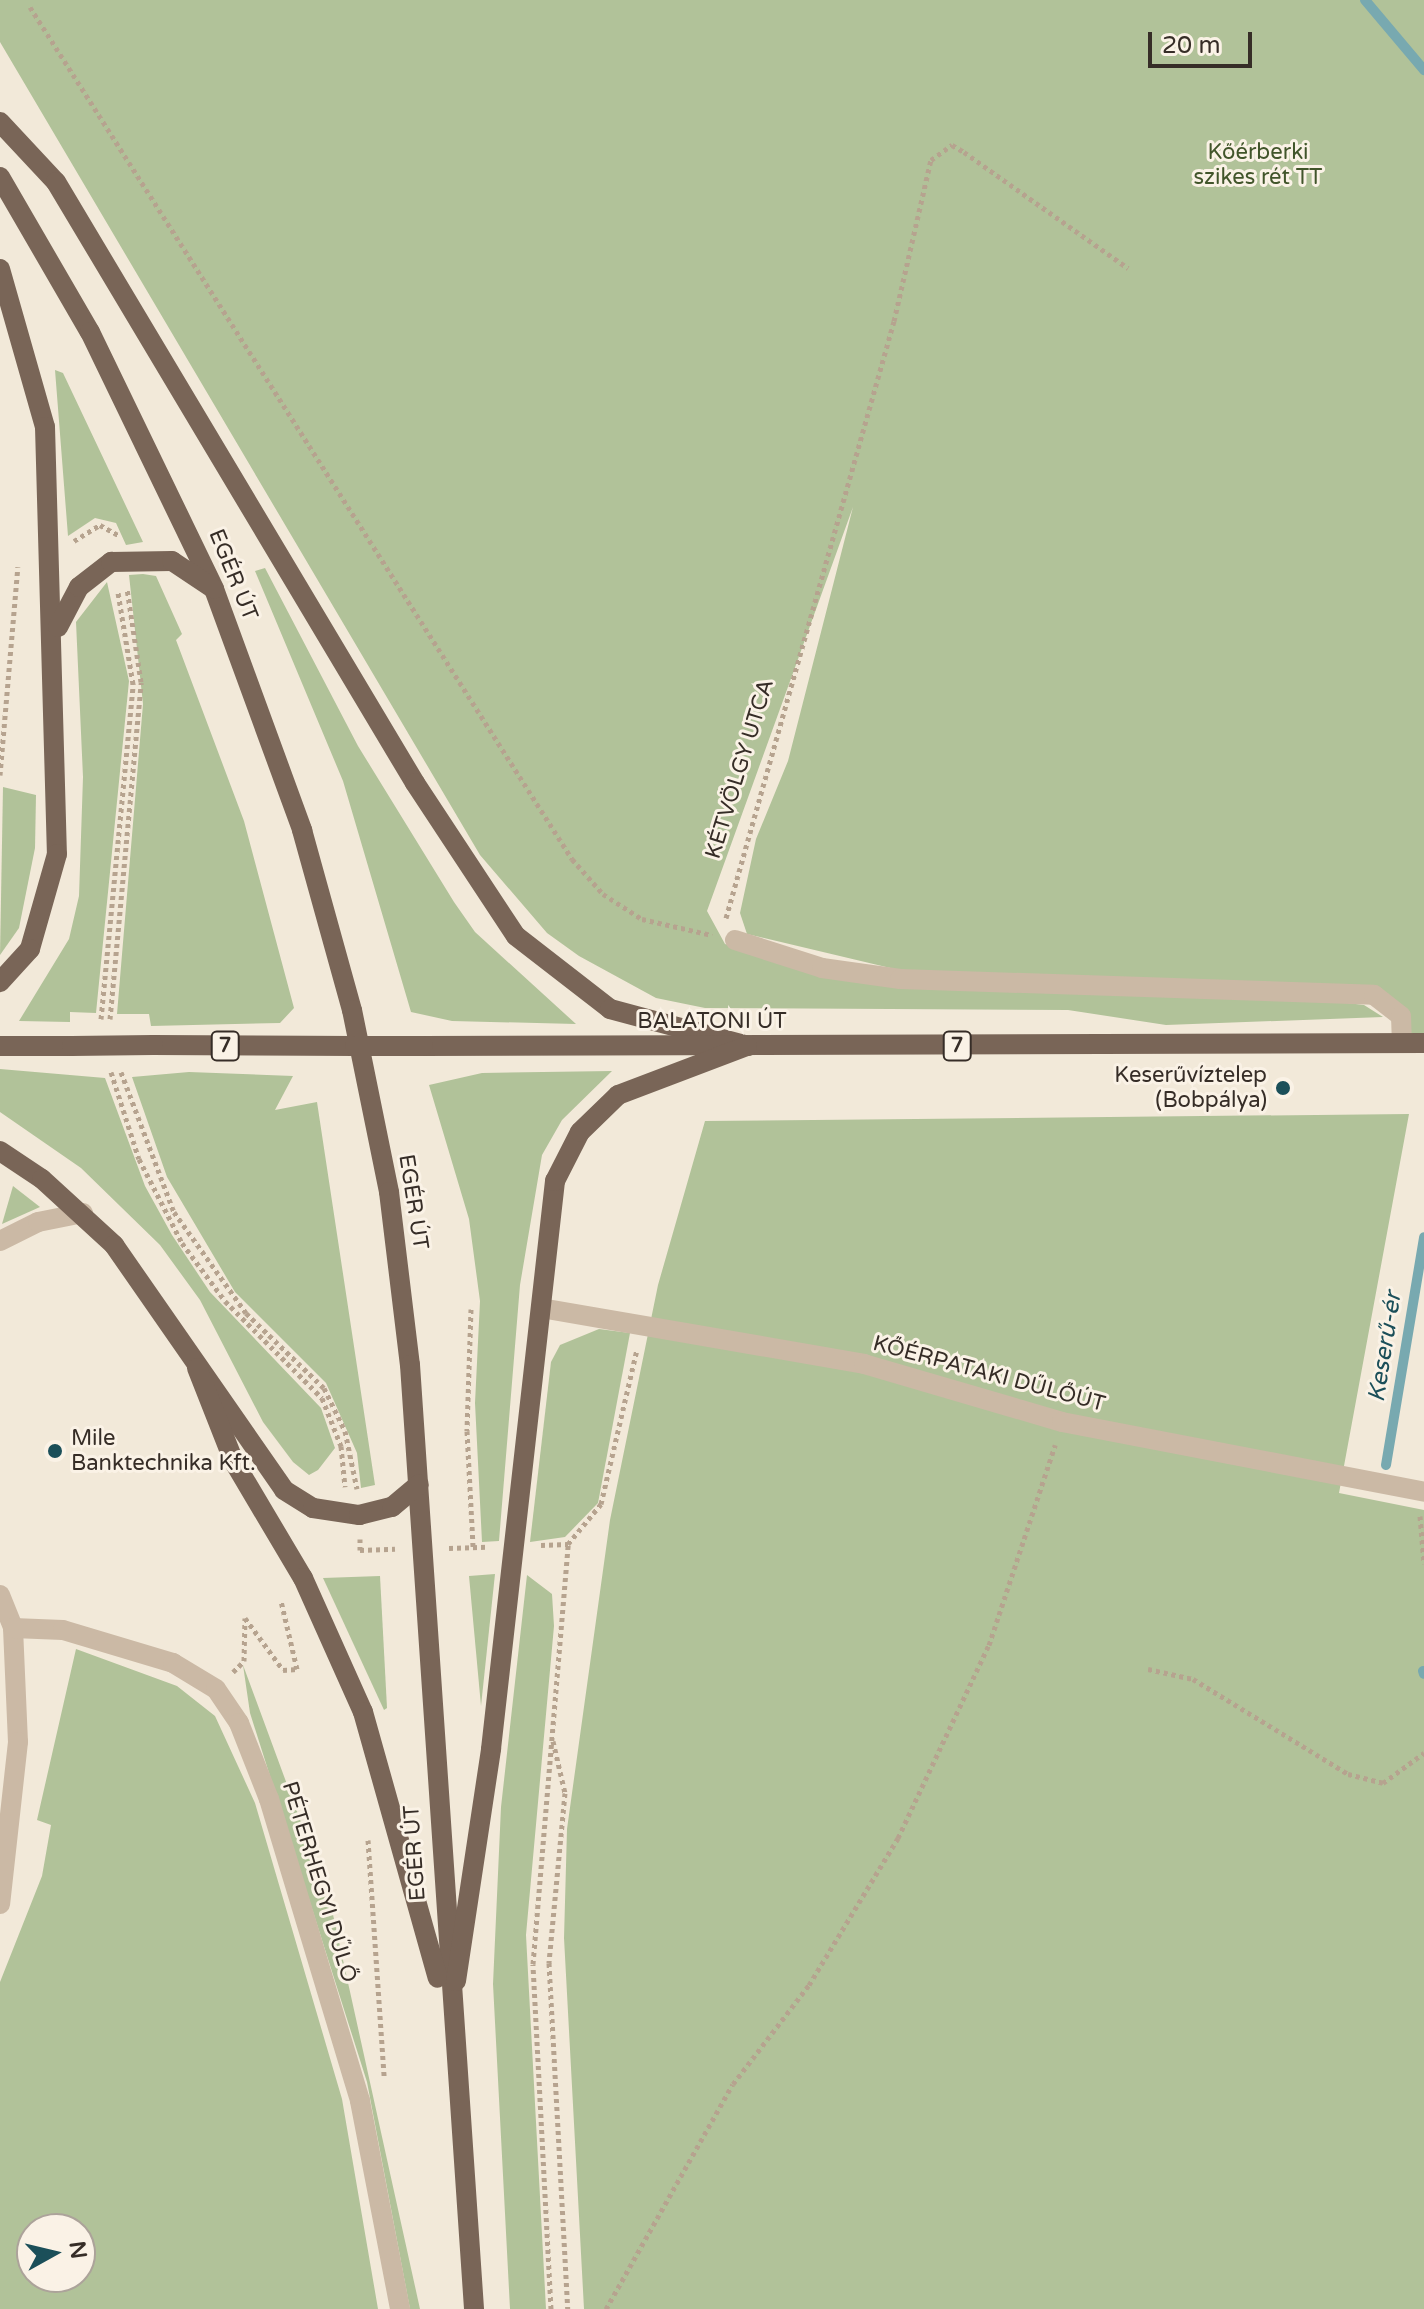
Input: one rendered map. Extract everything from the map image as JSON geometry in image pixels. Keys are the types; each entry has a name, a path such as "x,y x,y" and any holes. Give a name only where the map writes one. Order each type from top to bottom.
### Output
{"main road":[{"path":"0,122 56,182 415,783 516,936 610,1009 748,1046"},
{"name":"EGÉR ÚT","path":"0,177 90,332 214,589 302,830 352,1010 402,1281 419,1484 450,2020 474,2309"},
{"path":"0,269 45,427 55,635 52,889 30,949 0,982"},
{"path":"55,635 79,587 111,562 172,561 214,589"},
{"name":"BALATONI ÚT","path":"0,1046 1424,1043"},
{"path":"450,2020 491,1749 555,1181 580,1132 618,1095 748,1046"},
{"path":"0,1151 83,1213 146,1287 197,1368 284,1490 313,1508 372,1515 419,1484"},
{"path":"197,1368 234,1462 303,1578 363,1712 450,2020"}],"street":[{"path":"735,940 822,968 900,979 1374,995 1401,1016 1402,1043"},
{"path":"0,1241 38,1222 83,1213"},
{"name":"KŐÉRPATAKI DŰLŐÚT","path":"541,1308 644,1321 864,1364 1062,1422 1424,1492"},
{"path":"0,1595 13,1628 18,1742 0,1904"},
{"name":"PÉTERHEGYI DŰLŐ","path":"13,1628 63,1630 173,1663 216,1689 253,1754 304,1907 360,2101 400,2309"}],"path":[{"path":"30,7 572,859 603,894 642,919 735,940"},
{"name":"KÉTVÖLGY UTCA","path":"735,940 726,924 730,884 855,465 931,160 952,145 1128,268"},
{"path":"0,775 11,717 19,549 51,545"},
{"path":"471,1309 467,1431 473,1548"},
{"path":"551,2309 533,1964 568,1544 601,1504 644,1321"},
{"path":"606,2309 733,2084 809,1985 898,1838 989,1645 1062,1422"},
{"path":"1424,1492 1417,1539 1424,1564"},
{"path":"216,1689 244,1661 245,1618 283,1670 297,1669 284,1589 293,1602"},
{"path":"1148,1669 1193,1679 1348,1774 1383,1783 1424,1753"},
{"path":"552,1735 565,1793 549,1963 568,2309"},
{"path":"368,1831 384,2084"}],"green space":[{"name":"Kőérberki szikes rét TT","path":"0,0 1424,0 1424,1043 1402,1043 1401,1016 1374,995 945,981 747,934 740,913 756,839 788,761 853,507 707,911 725,944 835,977 1331,1001 1364,1005 1383,1017 1166,1025 1068,1010 705,1008 656,998 579,956 547,933 480,855 0,42"},
{"path":"55,370 63,373 143,542 126,545 116,523 95,518 68,536"},
{"path":"265,568 358,746 454,902 475,932 576,1024 452,1021 411,1012 343,781 255,571"},
{"path":"129,575 156,576 182,634 176,640 244,821 294,1008 280,1023 151,1026 149,1014 117,1014 143,704"},
{"path":"107,582 129,681 96,1013 70,1012 70,1022 19,1021 69,939 79,896 83,777 76,622"},
{"path":"3,787 36,795 35,848 19,928 0,955"},
{"path":"0,1069 105,1078 145,1186 172,1235 210,1292 321,1408 335,1448 318,1470 309,1475 293,1462 263,1422 200,1300 160,1245 81,1168 0,1112"},
{"path":"612,1071 562,1120 542,1155 520,1285 499,1541 482,1542 475,1403 480,1301 469,1219 429,1085 482,1073"},
{"path":"189,1072 293,1076 275,1110 317,1102 375,1485 361,1488 357,1453 326,1383 235,1292 167,1177 132,1077"},
{"path":"1409,1114 1339,1493 1424,1510 1424,2309 584,2309 564,1938 567,1829 610,1520 658,1285 705,1121"},
{"path":"13,1186 40,1207 2,1224"},
{"path":"599,1329 630,1333 598,1503 565,1537 530,1542 551,1362 560,1345"},
{"path":"495,1574 481,1706 469,1576"},
{"path":"527,1575 552,1594 554,1626 526,1935 546,2309 510,2309 493,1984 501,1807"},
{"path":"380,1576 387,1708 384,1710 323,1578"},
{"path":"76,1649 177,1686 215,1716 255,1803 342,2099 378,2309 0,2309 0,1982 42,1876 51,1825 37,1820"},
{"path":"243,1665 330,1901 420,2309 410,2309 367,2082 250,1713"}],"waterway":[{"name":"Keserű-ér","path":"1365,0 1424,70"},
{"name":"Keserű-ér","path":"1386,1465 1424,1237"}],"place":[{"name":"Keserűvíztelep (Bobpálya)","path":"1283,1088"},
{"name":"Mile Banktechnika Kft.","path":"55,1451"}]}
